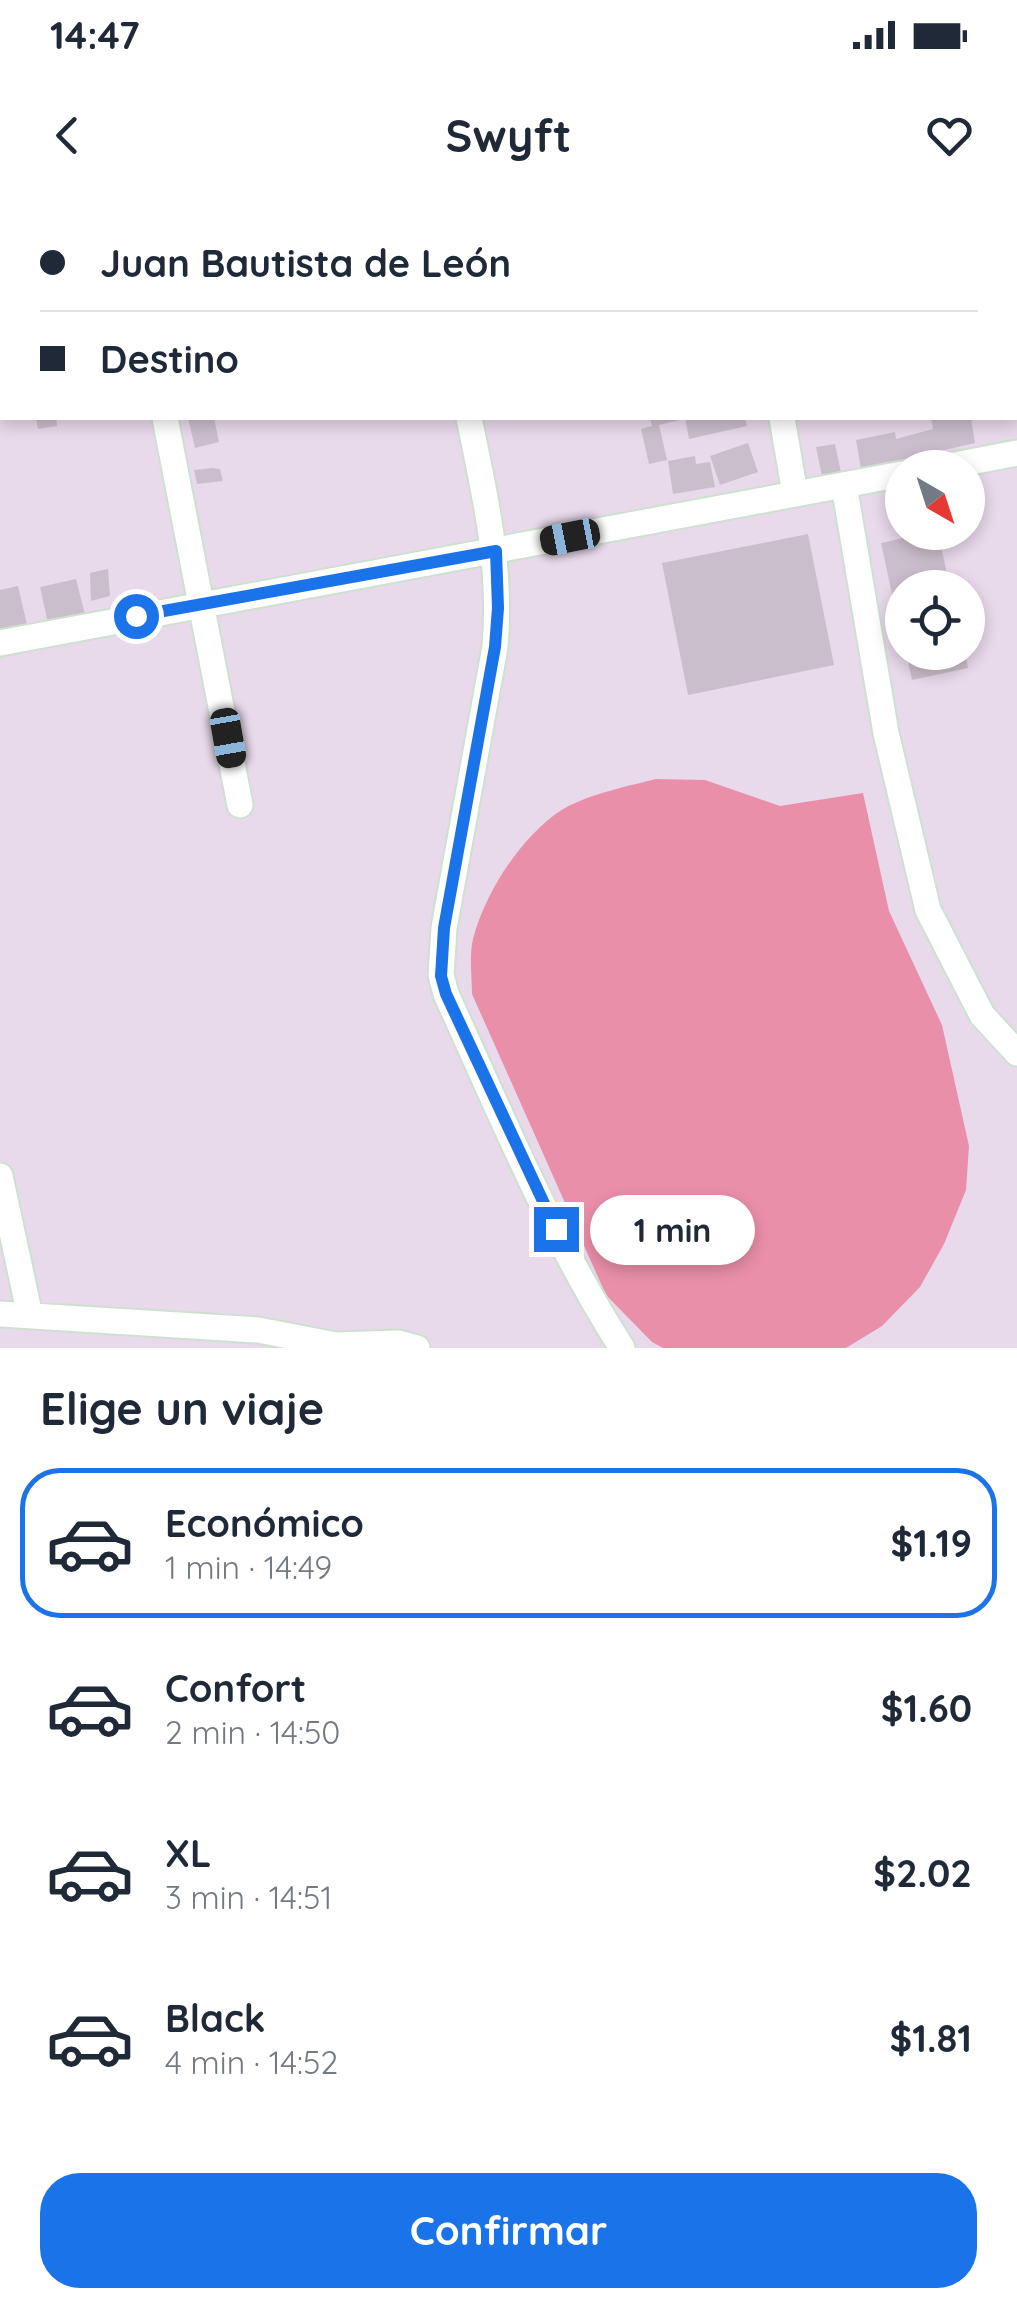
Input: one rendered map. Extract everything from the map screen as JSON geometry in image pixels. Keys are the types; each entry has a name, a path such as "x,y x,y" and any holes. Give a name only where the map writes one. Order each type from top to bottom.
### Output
{"street":[{"path":"166,420 240,805"},
{"path":"469,420 496,551 498,608 495,647 444,928 441,976 530,1178 580,1277 622,1348"},
{"path":"782,420 795,494"},
{"path":"985,459 1017,453"},
{"path":"0,643 885,478"},
{"path":"844,486 886,733 928,910 982,1015 1017,1053"},
{"path":"0,1176 30,1316"},
{"path":"0,1314 258,1330 336,1345 375,1342 416,1348"}],"shaded area":[{"path":"656,779 705,780 780,806 863,793 889,911 942,1025 969,1146 966,1190 944,1244 920,1287 882,1326 846,1348 663,1348 652,1342 606,1295 472,994 471,952 478,922 504,872 527,841 553,816 575,803"}],"building":[{"path":"36,420 56,420 57,426 38,429"},
{"path":"188,420 214,420 219,442 195,448"},
{"path":"650,420 680,420 659,425 667,460 649,464 641,429 652,426"},
{"path":"685,420 746,420 747,426 689,439"},
{"path":"931,420 971,420 975,443 944,450 885,450 885,464 861,469 856,440 895,432 896,439 933,429"},
{"path":"748,443 758,472 720,485 710,456"},
{"path":"835,444 843,482 824,486 816,447"},
{"path":"695,456 696,464 710,462 715,487 673,494 668,461"},
{"path":"220,469 223,481 197,484 194,470"},
{"path":"808,534 834,665 688,695 662,563"},
{"path":"885,542 885,550 942,550 946,570 887,570 881,543"},
{"path":"108,569 110,596 91,601 90,573"},
{"path":"76,579 86,619 49,628 40,587"},
{"path":"18,586 28,629 0,636 0,590"},
{"path":"154,594 158,609 125,617 121,603"},
{"path":"910,670 959,670 912,680"}],"route":[{"path":"136,616 496,551 495,647 444,928 441,976 556,1229"}]}
